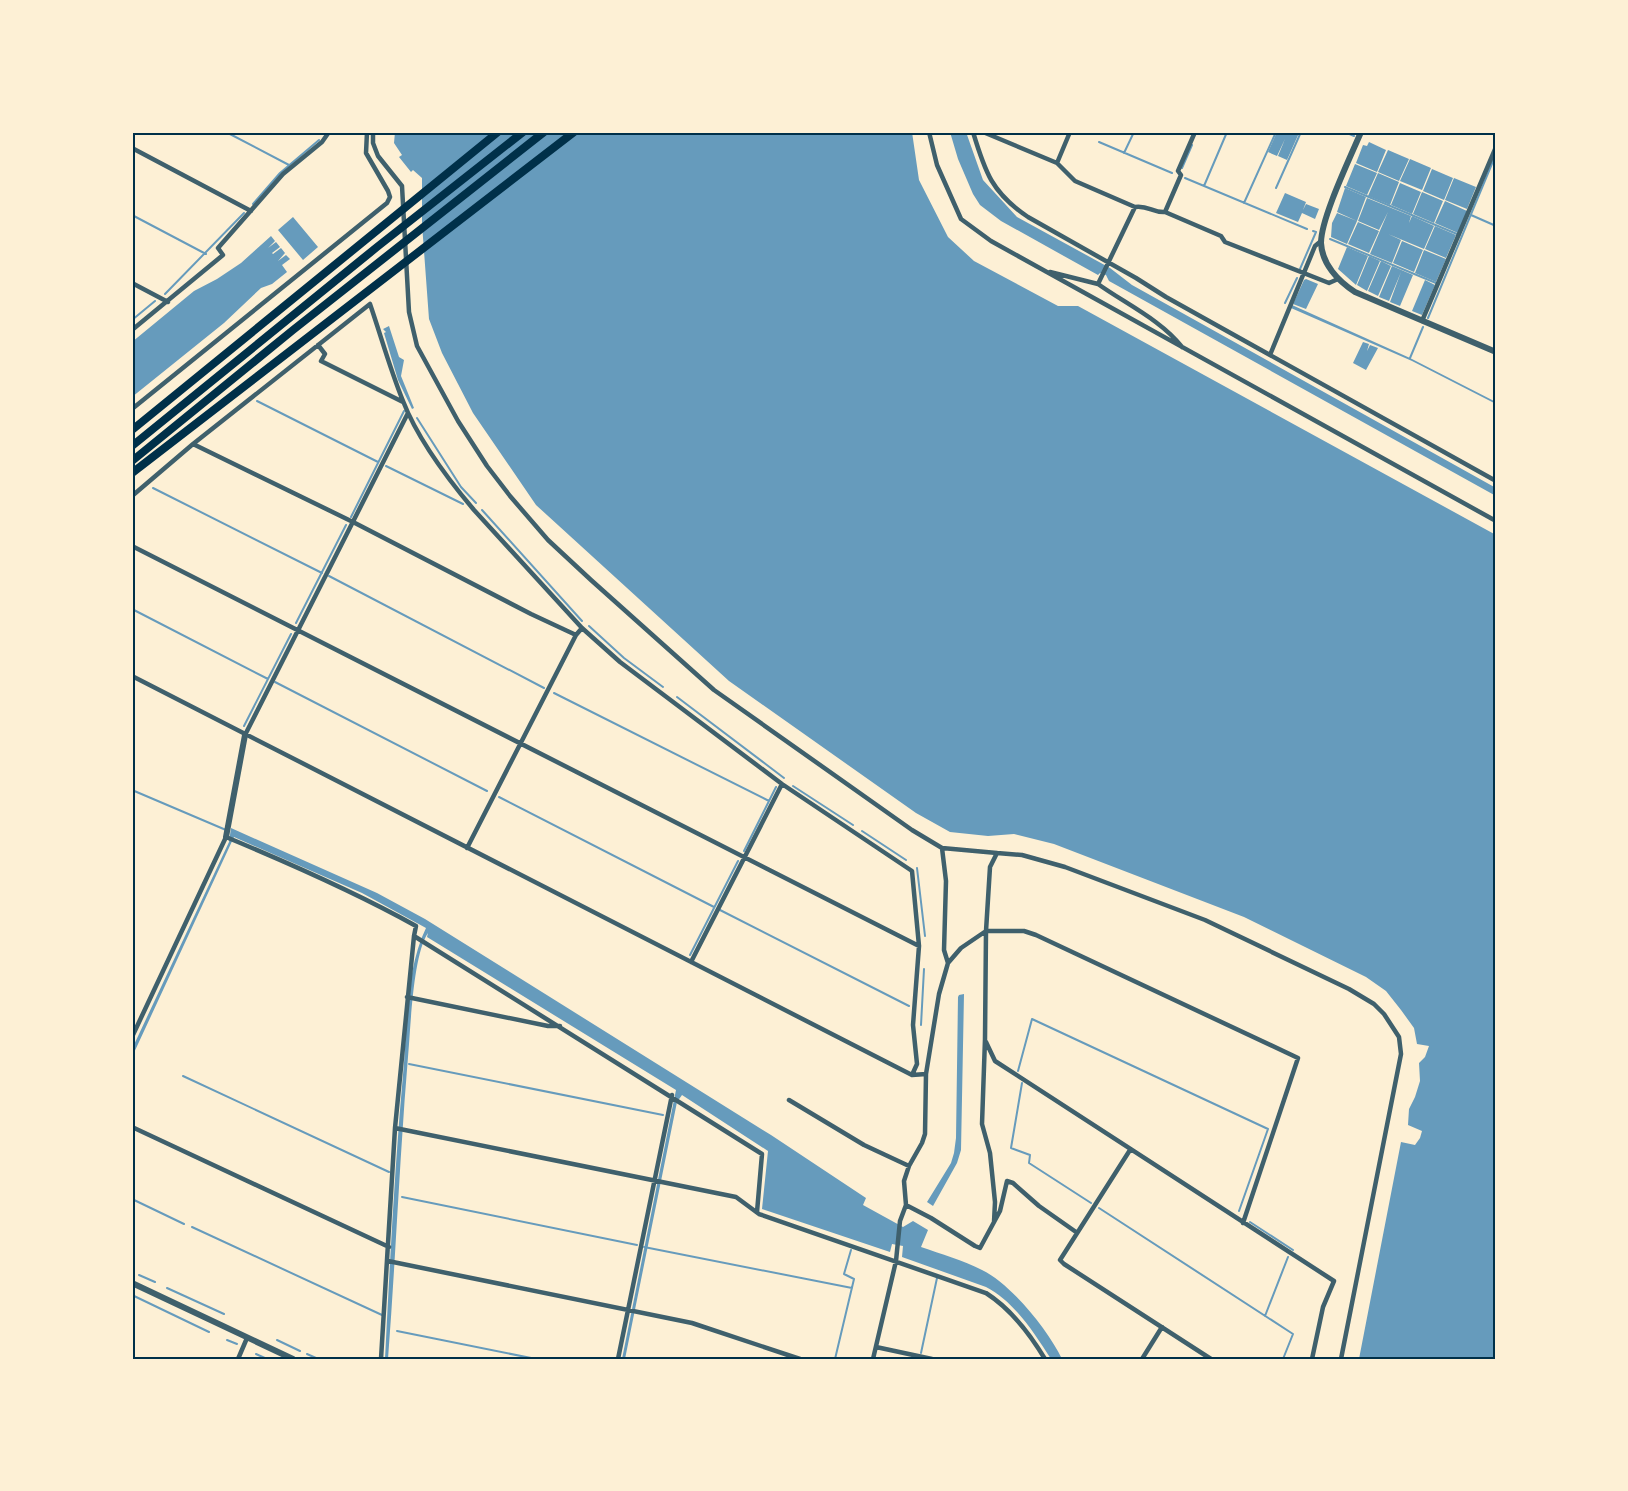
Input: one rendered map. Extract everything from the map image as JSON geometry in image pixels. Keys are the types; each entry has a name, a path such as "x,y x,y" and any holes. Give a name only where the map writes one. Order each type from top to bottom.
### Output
{"highway":[{"path":"132,430 498,132"},
{"path":"132,444 154,429 377,247 523,132"},
{"path":"132,461 293,330 544,132"},
{"path":"132,473 574,132"},
{"path":"132,466 200,406"}],"street":[{"path":"132,330 223,255 218,248 283,174 322,142 329,132"},
{"path":"132,409 387,203 390,197 388,191 366,153 367,132"},
{"path":"373,132 373,143 378,156 402,186 409,312 417,346 458,421 487,466 548,540 714,690 912,830 942,848 1022,855 1065,867 1205,920 1349,988 1374,1004 1394,1028 1401,1044 1401,1054 1341,1359"},
{"path":"929,132 938,165 961,219 991,241 1496,521"},
{"path":"974,132 986,173 994,186 1017,210 1270,356 1496,481"},
{"path":"983,132 1057,163 1076,181 1135,207 1144,206 1160,213 1165,212 1221,236 1225,242 1329,283 1338,279"},
{"path":"1057,163 1070,132"},
{"path":"1165,212 1181,175 1178,171 1195,132"},
{"path":"1361,132 1328,213 1321,241 1324,254 1338,279 1355,292 1496,352"},
{"path":"1422,321 1496,147"},
{"path":"132,148 251,211"},
{"path":"1100,282 1135,207"},
{"path":"1270,356 1315,246 1321,241"},
{"path":"1043,270 1100,282 1174,336 1184,349"},
{"path":"132,283 168,302"},
{"path":"132,496 193,444 370,304 403,402 426,444 457,490 582,628 620,662 782,784 912,871 919,946 913,1025 917,1064 912,1075"},
{"path":"318,345 325,354 321,361 403,402"},
{"path":"132,1037 230,839 228,826 245,735 408,413"},
{"path":"193,444 576,635"},
{"path":"132,546 919,946"},
{"path":"467,848 576,635 582,628"},
{"path":"132,676 912,1075 926,1074"},
{"path":"691,962 782,784"},
{"path":"230,839 304,870 417,926 407,997 394,1128 389,1261 381,1359"},
{"path":"942,848 946,881 944,950 948,963"},
{"path":"994,1222 995,1202 990,1153 982,1124 986,931 990,867 997,853"},
{"path":"873,1359 896,1261 900,1221 906,1205 904,1181 925,1134 926,1074 939,994 948,963 961,948 986,931 1024,931 1036,935 1298,1058 1243,1223"},
{"path":"416,937 672,1095 762,1154 757,1212"},
{"path":"407,997 548,1026 560,1026"},
{"path":"985,1039 995,1061 1334,1281 1323,1307 1312,1359"},
{"path":"618,1359 672,1095"},
{"path":"789,1100 864,1145 909,1166"},
{"path":"132,1126 389,1247"},
{"path":"394,1128 736,1197 757,1212 986,1293 997,1300 1020,1323 1045,1359"},
{"path":"1130,1150 1060,1260 1211,1359"},
{"path":"906,1205 980,1248 1000,1211 1007,1181 1076,1232"},
{"path":"389,1261 692,1323 800,1359"},
{"path":"132,1283 293,1359"},
{"path":"1142,1359 1162,1327"},
{"path":"238,1359 247,1338"},
{"path":"876,1347 932,1359"}],"water":[{"path":"395,132 912,132 919,180 948,237 974,261 1058,306 1078,306 1496,535 1496,1359 1359,1359 1401,1142 1415,1145 1422,1131 1408,1125 1409,1109 1420,1081 1419,1063 1425,1057 1429,1046 1417,1044 1414,1028 1386,991 1366,977 1244,917 1054,844 1014,834 988,836 950,832 916,813 729,681 536,505 473,413 442,353 429,319 422,224 422,178 413,170 411,172 399,157 402,155 394,143"},
{"path":"950,132 966,132 983,180 1017,217 1110,268 1132,285 1496,488 1496,496 1109,281 1106,275 1100,273 1098,275 1001,221 980,205 973,194 958,159"},
{"path":"1277,132 1299,133 1287,160 1278,156 1285,139 1277,156 1268,152"},
{"path":"1369,142 1386,150 1377,172 1356,163 1363,145 1367,146"},
{"path":"1388,150 1409,159 1399,181 1378,172"},
{"path":"1410,159 1431,168 1422,190 1400,181"},
{"path":"1355,164 1377,173 1367,195 1346,186"},
{"path":"1432,169 1453,178 1444,200 1423,191"},
{"path":"1378,173 1399,182 1390,205 1368,196"},
{"path":"1454,178 1476,187 1467,209 1445,200"},
{"path":"1400,183 1421,192 1412,214 1391,205"},
{"path":"1345,188 1366,197 1357,221 1337,212"},
{"path":"1422,192 1443,201 1434,223 1413,214"},
{"path":"1285,193 1306,202 1303,210 1306,204 1319,209 1315,219 1302,213 1298,222 1276,213"},
{"path":"1367,198 1411,216 1409,223 1412,216 1434,226 1424,249 1388,234 1401,240 1392,263 1370,254 1388,212 1379,230 1358,221"},
{"path":"1445,201 1467,211 1458,233 1435,223"},
{"path":"1337,213 1357,221 1347,244 1331,237 1332,223"},
{"path":"293,217 318,247 303,260 278,230"},
{"path":"1358,222 1379,231 1369,253 1348,244"},
{"path":"1435,226 1456,235 1446,258 1425,249"},
{"path":"271,236 275,241 268,248 276,242 280,247 272,253 281,248 285,253 278,261 286,255 290,259 282,265 287,272 272,284 261,288 224,323 132,397 132,342 194,291 241,263"},
{"path":"1402,241 1423,250 1414,272 1393,263"},
{"path":"1347,247 1368,256 1356,285 1338,269"},
{"path":"1424,250 1446,259 1436,282 1415,273"},
{"path":"1369,256 1380,261 1367,291 1357,285"},
{"path":"1381,261 1391,266 1378,296 1368,291"},
{"path":"1392,266 1413,275 1400,306 1390,302 1401,272 1389,301 1379,297"},
{"path":"1306,279 1318,284 1306,309 1293,304"},
{"path":"1425,280 1435,285 1422,315 1412,311"},
{"path":"1292,305 1410,358 1496,404 1412,361 1291,308"},
{"path":"389,326 399,357 404,360 401,376 414,408 412,409 398,380 384,333 386,332 383,329"},
{"path":"1363,342 1369,344 1367,351 1370,345 1378,348 1366,370 1353,363"},
{"path":"231,828 377,893 425,919 771,1135 866,1198 863,1205 903,1227 913,1221 928,1230 921,1247 975,1266 1005,1286 1028,1309 1048,1335 1062,1359 1051,1359 1015,1310 986,1287 902,1257 903,1246 892,1244 890,1252 762,1209 768,1151 682,1095 677,1102 625,1359 622,1359 676,1090 427,937 428,933 419,955 412,1003 388,1359 385,1359 407,1012 411,977 426,928 362,893 234,837 132,1057 132,1049 229,842"},
{"path":"964,994 961,1150 957,1163 933,1206 927,1202 951,1163 954,1153 958,997"}],"waterway":[{"path":"226,132 289,165"},
{"path":"1124,153 1134,132"},
{"path":"1204,186 1227,132"},
{"path":"1244,203 1276,132"},
{"path":"1276,188 1301,132"},
{"path":"1345,132 1354,136"},
{"path":"253,204 280,173 319,140"},
{"path":"1099,142 1172,173"},
{"path":"1182,168 1192,145"},
{"path":"1428,318 1496,154"},
{"path":"1185,178 1307,229"},
{"path":"1345,187 1457,234"},
{"path":"165,294 244,213"},
{"path":"132,215 206,254"},
{"path":"1471,215 1496,226"},
{"path":"1300,269 1316,232 1313,231"},
{"path":"1330,239 1436,283"},
{"path":"1285,303 1297,278"},
{"path":"132,320 155,301"},
{"path":"1410,358 1423,327"},
{"path":"257,401 378,462"},
{"path":"351,517 404,411"},
{"path":"417,418 461,487 476,503"},
{"path":"386,466 463,504"},
{"path":"153,488 322,573"},
{"path":"482,510 582,621"},
{"path":"296,623 346,525"},
{"path":"329,576 544,688"},
{"path":"132,609 268,679"},
{"path":"589,626 624,658 663,687"},
{"path":"244,726 291,634"},
{"path":"275,682 487,791"},
{"path":"554,693 769,801"},
{"path":"677,697 784,778"},
{"path":"793,786 853,825"},
{"path":"744,851 776,787"},
{"path":"132,790 226,830"},
{"path":"499,797 714,907"},
{"path":"862,831 906,860"},
{"path":"690,955 738,861"},
{"path":"917,868 925,936"},
{"path":"720,910 909,1006"},
{"path":"921,1025 924,969"},
{"path":"1018,1071 1032,1019 1268,1129 1239,1211"},
{"path":"409,1064 663,1115"},
{"path":"183,1076 389,1172"},
{"path":"1022,1083 1011,1148 1030,1155 1029,1163 1091,1203"},
{"path":"402,1197 637,1245"},
{"path":"132,1199 184,1224"},
{"path":"1099,1208 1293,1334 1283,1359"},
{"path":"1250,1222 1293,1250"},
{"path":"192,1227 382,1315"},
{"path":"644,1247 852,1288"},
{"path":"835,1359 854,1279 844,1274 851,1250"},
{"path":"1265,1316 1288,1257"},
{"path":"139,1275 155,1282"},
{"path":"921,1353 937,1278"},
{"path":"167,1288 224,1314"},
{"path":"132,1295 209,1332"},
{"path":"397,1331 536,1359"},
{"path":"227,1340 237,1344"},
{"path":"277,1340 300,1351"},
{"path":"256,1354 267,1359"},
{"path":"307,1354 316,1358"}]}
